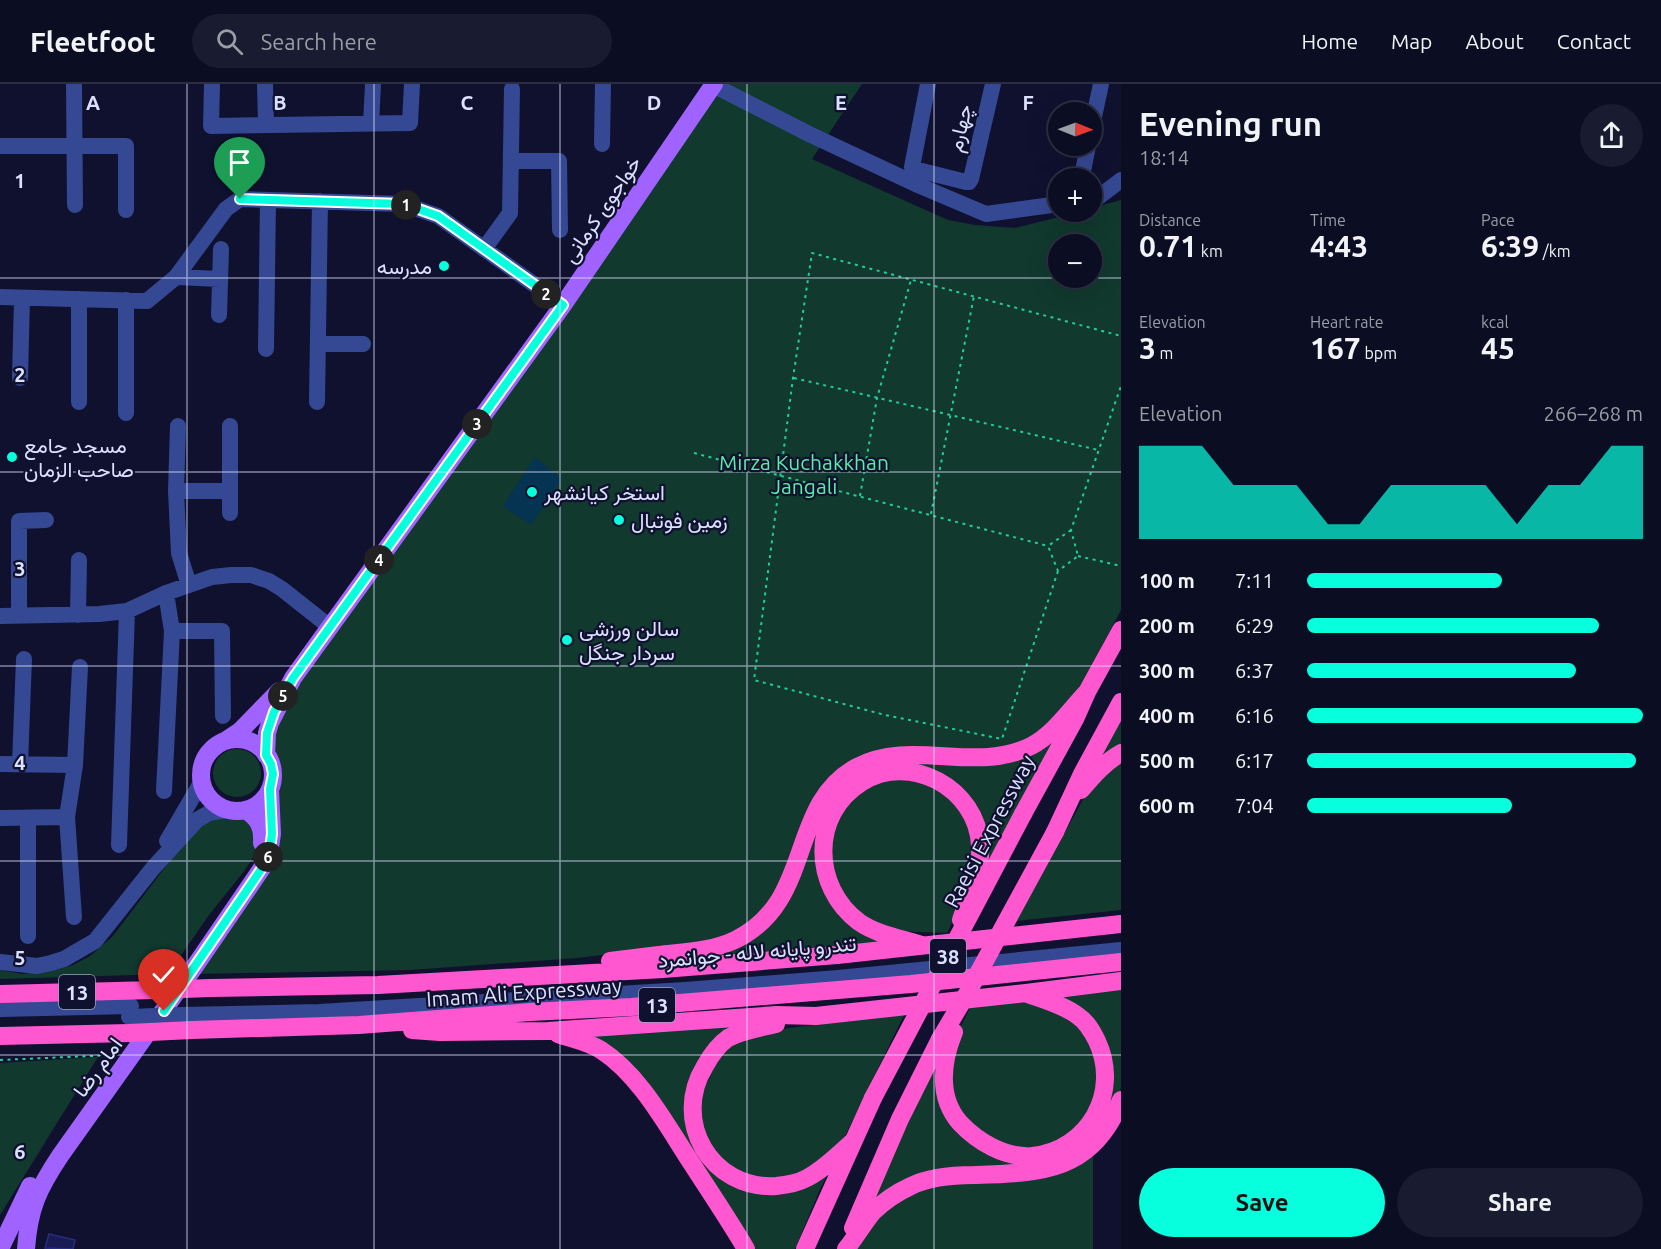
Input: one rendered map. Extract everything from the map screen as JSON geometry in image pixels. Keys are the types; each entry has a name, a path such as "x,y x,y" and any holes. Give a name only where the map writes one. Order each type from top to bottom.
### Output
{"highway":[{"name":"Raeisi Expressway","path":"805,1249 873,1098 1075,719 1086,692 1121,630"},
{"path":"545,975 586,964 702,949 733,941 761,923 781,899 794,870 810,823 828,792 845,774 867,762 896,756 983,758 1020,750 1032,745 1051,731 1086,692"},
{"name":"38","path":"845,1249 900,1119 947,1036 1121,702"},
{"path":"1068,805 1093,776 1121,753"},
{"path":"927,946 881,933 866,926 850,914 835,896 826,877 822,853 823,840 834,811 861,782 869,778 904,772 925,776 942,783 968,805 981,845 980,862 960,921 958,936"},
{"name":"Imam Ali Expressway","path":"0,994 378,985 545,975 837,955 1121,924"},
{"name":"Imam Ali Expressway","path":"0,1036 129,1018 186,1017 360,1025 530,1012 654,1006 911,984 1121,962"},
{"path":"360,1025 440,1032 548,1031 777,1016 816,1016 1121,981"},
{"path":"947,1036 944,1083 947,1098 956,1118 967,1130 988,1146 1008,1154 1031,1156 1060,1148 1082,1132 1096,1114 1105,1088 1105,1062 1088,1024 1078,1015 1026,993"},
{"path":"816,1016 737,1034 713,1052 696,1083 692,1115 695,1130 706,1153 724,1171 734,1177 766,1187 783,1186 806,1179 825,1166 853,1141"},
{"path":"548,1031 589,1044 623,1068 663,1119 746,1249"},
{"path":"845,1249 874,1212 888,1200 913,1185 955,1175 1014,1174 1039,1171 1075,1158 1090,1148 1103,1134 1121,1100"}],"main road":[{"name":"خواجوی کرمانی","path":"293,678 563,305 714,84"},
{"path":"225,741 234,739 252,742 260,748 271,764 273,774 270,789 261,802 245,810 226,810 209,798 202,782 201,769 204,760 216,746 240,731 293,678"},
{"path":"266,755 270,723 293,678"},
{"name":"امام رضا","path":"26,1249 29,1218 46,1178 262,868 269,854 272,834 270,789"},
{"name":"امام رضا","path":"0,1249 33,1179 118,1055 252,868 262,843 262,830 255,816 245,810"}],"street":[{"path":"74,84 75,205"},
{"path":"212,84 211,126 410,123 412,84"},
{"path":"265,84 266,124"},
{"path":"371,124 373,84"},
{"path":"602,144 603,84"},
{"path":"714,84 840,148 986,214 1048,206"},
{"name":"چهارم","path":"928,84 912,167 969,182 993,84"},
{"path":"1097,102 1101,84"},
{"path":"484,249 510,213 512,89"},
{"path":"0,146 126,146 126,210"},
{"path":"511,161 559,161 560,230"},
{"path":"1102,194 1121,180"},
{"path":"0,297 147,301 176,277 226,209 240,199 404,204 438,216 563,305"},
{"path":"266,349 268,200"},
{"path":"317,402 320,201"},
{"path":"219,315 220,249"},
{"path":"176,277 220,279"},
{"path":"20,378 22,297"},
{"path":"79,299 79,402"},
{"path":"126,300 126,413"},
{"path":"318,344 363,344"},
{"path":"178,426 176,491 179,553 189,585"},
{"path":"230,426 230,513"},
{"path":"176,491 230,491"},
{"path":"19,616 19,521 46,520"},
{"path":"78,615 79,560"},
{"path":"0,615 78,615 127,612 166,593 212,577 251,575 269,581 330,627"},
{"path":"164,791 172,631 166,593"},
{"path":"119,845 127,612"},
{"path":"172,631 222,631 223,716"},
{"path":"20,765 24,659"},
{"path":"74,916 67,817 75,765 80,667"},
{"path":"0,764 75,765"},
{"path":"153,868 202,782"},
{"path":"0,962 37,966 51,963 64,959 95,941 153,868 197,820 209,813 226,810"},
{"path":"0,818 67,817"},
{"path":"28,818 28,936"},
{"name":"تندرو پایانه لاله - جوانمرد","path":"0,1010 129,1018 186,1017 344,1000 671,981 1058,948 1121,939"},
{"path":"186,1017 319,1012 685,990 838,978 1121,950"},
{"path":"0,1020 129,1018"}],"path":[{"path":"1121,336 812,253 793,378 754,680 885,715 1002,739 1058,571 1078,556 1121,566"},
{"path":"860,496 877,398 911,279"},
{"path":"931,514 974,296"},
{"path":"793,378 1098,450"},
{"path":"1078,556 1071,530 1121,386"},
{"path":"694,453 1048,546"},
{"path":"1048,546 1071,530"},
{"path":"1048,546 1058,571"},
{"path":"0,1060 118,1055"}],"green space":[{"name":"Mirza Kuchakkhan Jangali","path":"723,84 862,84 812,159 948,220 1015,228 1048,220 1048,222 1102,222 1102,205 1121,200 1121,610 1076,695 1052,724 1007,750 854,763 773,904 721,941 577,958 410,970 195,974 262,874 278,777 272,745 279,713"},
{"path":"1121,716 1121,745 1088,775"},
{"path":"1061,726 968,906 982,870 986,850 981,823 968,800 951,783 930,772 906,767 882,770 858,780 834,802 821,828 819,855 827,892 841,913 861,928 896,941 624,962 704,953 728,947 754,933 782,901 801,860 810,829 821,809 838,788 851,776 865,768 898,760 973,761 1009,757 1027,751 1044,741"},
{"path":"232,749 242,749 254,756 261,768 261,778 254,790 242,797 232,797 217,786 213,778 213,768 224,753"},
{"path":"1121,757 1121,910 1016,921 1091,785"},
{"path":"914,777 960,804 977,851 959,909 947,933 895,931 855,914 827,866 832,824 848,799 871,781"},
{"path":"225,815 241,816 253,823 256,848 254,856 168,974 0,979 0,970 22,974 56,970 73,965 90,956 113,936 194,829"},
{"path":"1121,986 1121,1086 1115,1104 1104,1124 1087,1145 1067,1156 1030,1166 952,1171 905,1182 883,1198 859,1225 950,1031 940,1066 940,1089 948,1115 963,1135 983,1150 1006,1158 1031,1160 1055,1155 1078,1142 1096,1123 1107,1100 1110,1066 1104,1044 1093,1023 1069,1005 1044,996"},
{"path":"1019,1002 1031,1003 1070,1016 1096,1048 1098,1093 1076,1130 1047,1146 1009,1148 970,1125 953,1099 948,1063 959,1030 970,1008"},
{"path":"905,1013 846,1134 820,1164 807,1172 770,1181 734,1170 712,1152 696,1107 722,1049 767,1031"},
{"path":"785,1019 721,1036 687,1123 753,1190 834,1163 821,1187 795,1249 750,1249 644,1086 571,1033"},
{"path":"98,1057 0,1215 0,1063"},
{"path":"1093,1150 1093,1249 856,1249 872,1221 916,1190"}],"water":[{"name":"استخر کیانشهر","path":"535,457 562,479 531,525 503,506"}],"building":[{"path":"49,1234 75,1240 73,1249 45,1248"}],"place":[{"name":"مدرسه","path":"444,266"},
{"name":"مسجد جامع صاحب الزمان","path":"12,457"},
{"name":"استخر کیانشهر","path":"532,492"},
{"name":"زمین فوتبال","path":"619,520"},
{"name":"سالن ورزشی سردار جنگل","path":"567,640"}],"route":[{"path":"164,1011 262,868 269,854 272,834 270,789 273,774 266,755 267,733 274,712 293,678 563,305 438,216 404,204 240,199"}]}
